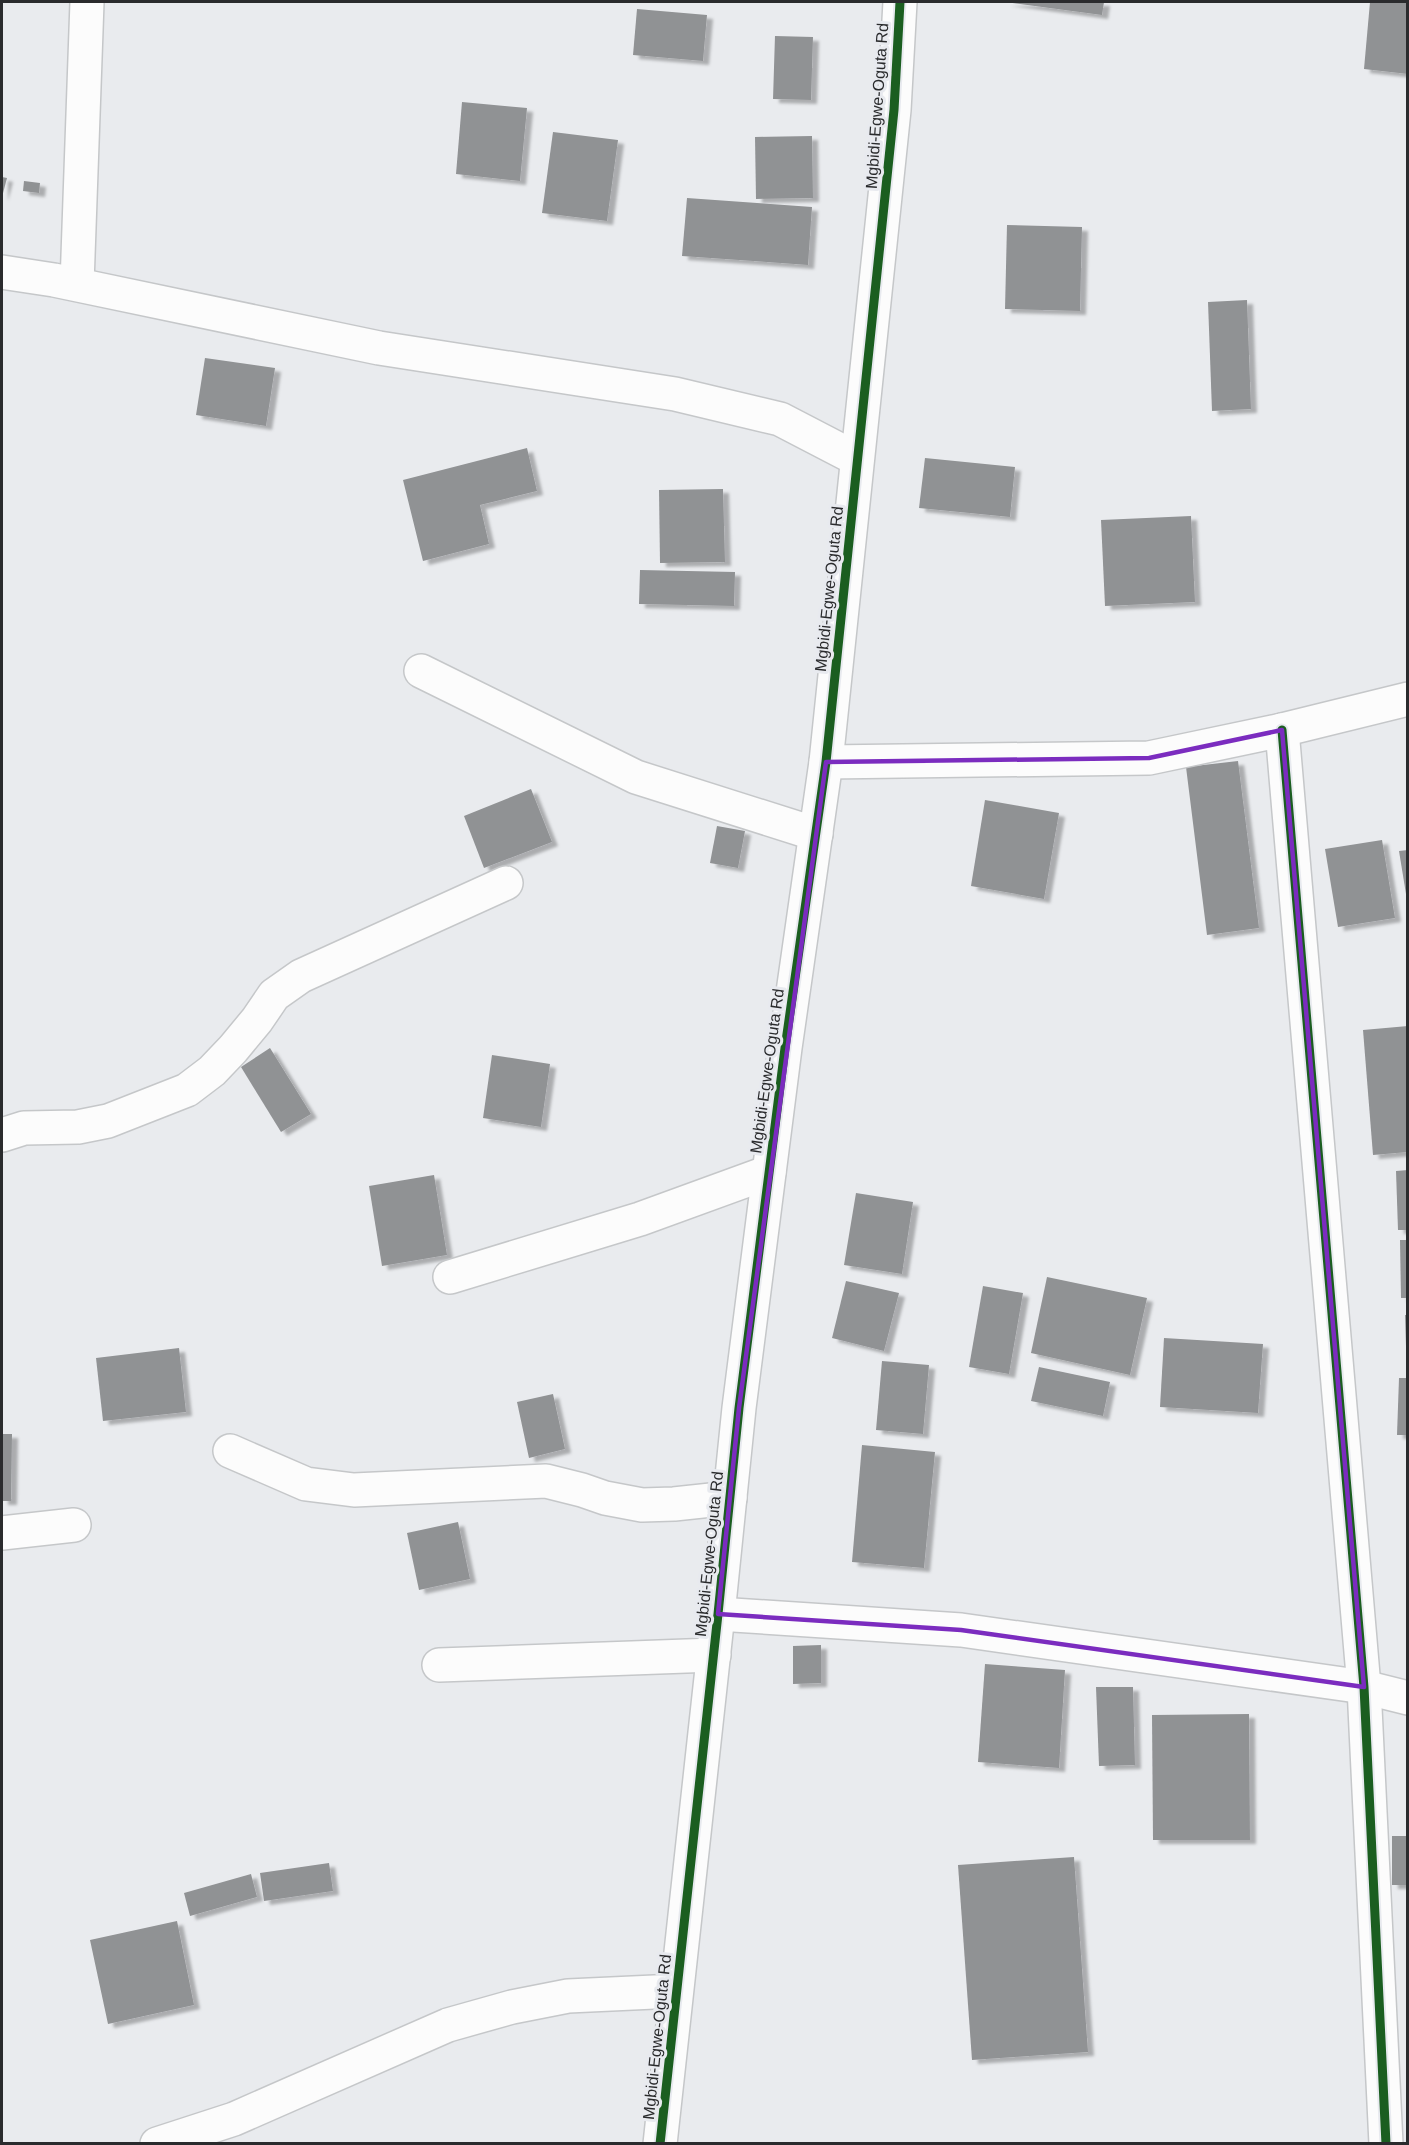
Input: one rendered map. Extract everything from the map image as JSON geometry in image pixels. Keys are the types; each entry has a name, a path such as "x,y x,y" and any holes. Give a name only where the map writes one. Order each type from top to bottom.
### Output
{"street":[{"path":"77,285 87,2"},
{"name":"Mgbidi-Egwe-Oguta Rd","path":"660,2144 739,1408 826,762 894,110 900,2"},
{"path":"2,272 77,285 379,348 675,394 780,419 857,459"},
{"path":"421,671 636,777 816,834"},
{"path":"826,762 1149,758 1282,730 1407,699"},
{"path":"1282,730 1364,1687 1386,2144"},
{"path":"2,1135 24,1128 78,1127 108,1121 187,1090 212,1071 233,1049 274,995 302,976 506,883"},
{"path":"450,1277 639,1219 769,1172"},
{"path":"230,1451 306,1484 354,1490 546,1481 605,1498 642,1505 730,1498"},
{"path":"2,1533 74,1525"},
{"path":"718,1614 961,1630 1364,1687 1407,1698"},
{"path":"439,1665 714,1655"},
{"path":"156,2144 234,2119 448,2025 512,2007 568,1996 676,1992"}],"highlighted area":[{"path":"1282,730 1364,1687 961,1630 718,1614 739,1408 826,762 1149,758"}],"building":[{"path":"1005,2 1104,2 1102,15"},
{"path":"1370,2 1408,2 1408,74 1364,69"},
{"path":"637,9 707,15 703,61 633,55"},
{"path":"775,36 813,37 811,100 773,99"},
{"path":"462,102 527,108 520,181 456,174"},
{"path":"553,132 618,140 607,221 542,213"},
{"path":"812,136 813,198 756,199 755,137"},
{"path":"2,177 7,178 2,197"},
{"path":"24,181 40,183 39,193 23,191"},
{"path":"687,198 812,207 808,265 682,256"},
{"path":"1007,225 1082,227 1080,311 1005,309"},
{"path":"1247,300 1251,409 1212,411 1208,302"},
{"path":"205,358 275,368 266,426 196,415"},
{"path":"527,448 537,491 480,505 489,544 423,561 403,480"},
{"path":"925,458 1015,467 1010,517 919,508"},
{"path":"723,489 725,562 660,563 659,490"},
{"path":"1191,516 1195,602 1105,606 1101,520"},
{"path":"640,570 735,572 734,606 639,604"},
{"path":"1238,761 1259,928 1207,935 1186,767"},
{"path":"531,789 552,842 484,868 464,816"},
{"path":"985,800 1059,813 1044,899 971,886"},
{"path":"717,826 745,831 738,868 710,863"},
{"path":"1382,840 1395,918 1338,927 1325,849"},
{"path":"1408,850 1408,894 1406,894 1399,851"},
{"path":"1408,1026 1408,1152 1373,1155 1363,1030"},
{"path":"270,1048 311,1114 281,1132 241,1067"},
{"path":"492,1055 550,1064 541,1127 483,1118"},
{"path":"1408,1170 1408,1230 1398,1230 1396,1171"},
{"path":"434,1175 447,1255 382,1266 369,1186"},
{"path":"856,1193 913,1202 902,1274 844,1265"},
{"path":"1400,1240 1408,1240 1408,1298 1401,1298"},
{"path":"1047,1277 1147,1298 1130,1375 1031,1353"},
{"path":"846,1281 899,1293 884,1351 832,1338"},
{"path":"983,1286 1023,1293 1009,1374 969,1367"},
{"path":"1405,1315 1408,1315 1408,1346 1406,1346"},
{"path":"1164,1338 1263,1344 1258,1413 1160,1407"},
{"path":"179,1348 186,1412 103,1421 96,1358"},
{"path":"882,1361 929,1365 923,1434 876,1430"},
{"path":"1039,1367 1110,1382 1103,1416 1031,1401"},
{"path":"1399,1378 1408,1378 1408,1435 1397,1435"},
{"path":"553,1394 565,1449 529,1458 517,1402"},
{"path":"2,1434 12,1434 11,1501 2,1501"},
{"path":"862,1445 935,1452 924,1568 852,1562"},
{"path":"458,1522 470,1579 419,1590 407,1533"},
{"path":"821,1645 821,1683 793,1684 793,1646"},
{"path":"985,1664 1065,1670 1059,1768 978,1762"},
{"path":"1096,1687 1133,1687 1135,1765 1099,1766"},
{"path":"1249,1714 1250,1840 1153,1840 1152,1715"},
{"path":"1392,1836 1408,1836 1408,1885 1392,1885"},
{"path":"1074,1857 1088,2052 972,2060 958,1865"},
{"path":"329,1863 333,1891 264,1901 260,1873"},
{"path":"251,1874 257,1897 190,1916 184,1893"},
{"path":"177,1921 194,2005 108,2024 90,1940"}],"cycle path":[{"path":"660,2144 739,1408 785,1048 826,762 894,110 900,2"},
{"path":"1282,730 1364,1687 1386,2144"}]}
